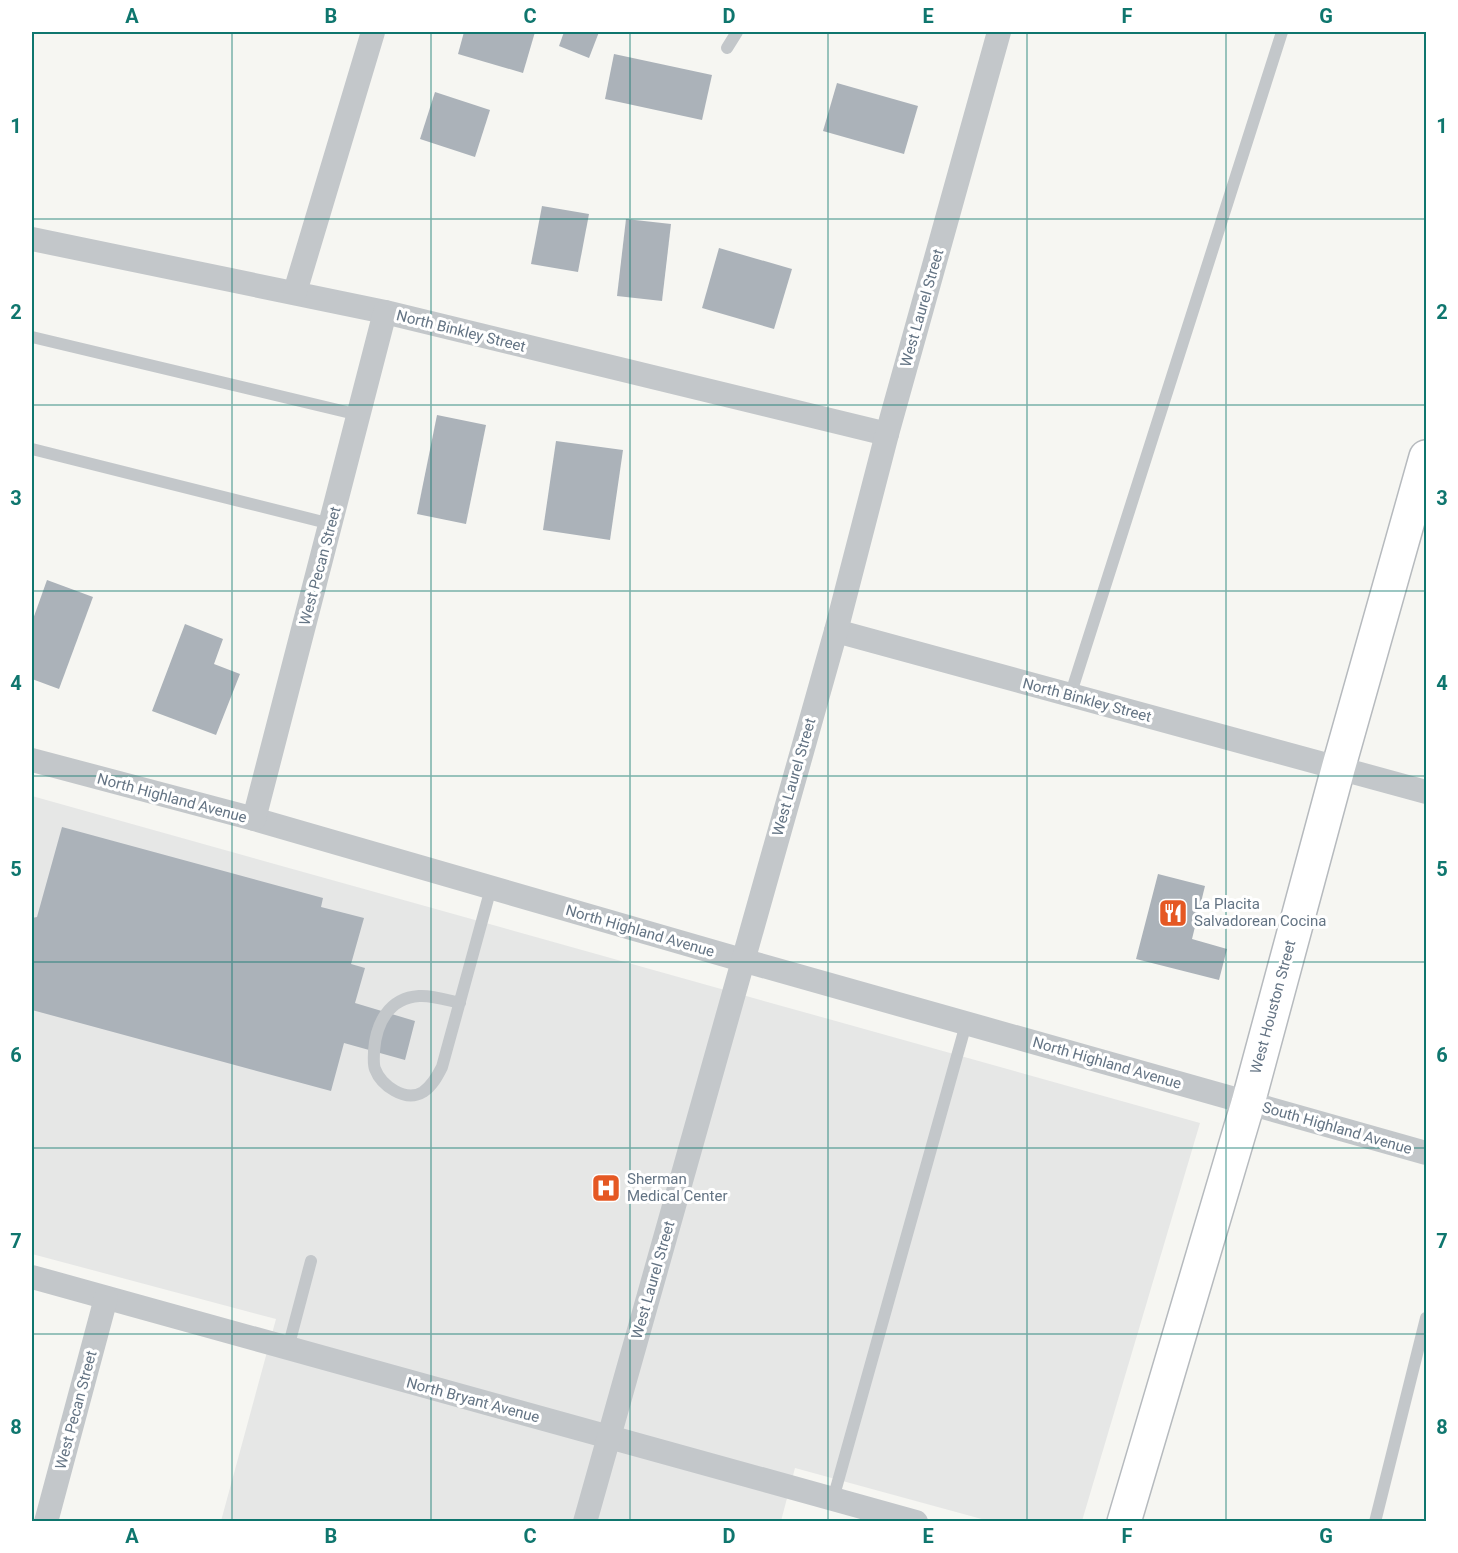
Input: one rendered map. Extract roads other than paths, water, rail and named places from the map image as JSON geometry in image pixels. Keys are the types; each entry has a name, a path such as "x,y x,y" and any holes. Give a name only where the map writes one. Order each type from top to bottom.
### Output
{"main road":[{"name":"West Houston Street","path":"1124,1521 1248,1103 1338,769 1426,457"}],"street":[{"path":"295,292 373,32"},
{"name":"West Laurel Street","path":"585,1521 836,631 887,434 999,32"},
{"name":"North Binkley Street","path":"32,239 385,312 887,434"},
{"name":"West Pecan Street","path":"254,819 385,312"},
{"name":"North Binkley Street","path":"836,631 1426,792"},
{"name":"North Highland Avenue","path":"32,760 254,819 1248,1103"},
{"name":"South Highland Avenue","path":"1248,1103 1426,1153"},
{"name":"North Bryant Avenue","path":"32,1277 916,1521"},
{"name":"West Pecan Street","path":"46,1521 106,1298"}],"lane":[{"path":"727,48 737,32"},
{"path":"1070,696 1282,32"},
{"path":"32,337 358,415"},
{"path":"32,449 331,524"},
{"path":"460,1003 420,996 400,1000 391,1006 382,1018 375,1039 374,1067 385,1086 402,1094 421,1093 436,1080 442,1067 460,1003 491,888"},
{"path":"833,1499 966,1024"},
{"path":"288,1348 311,1261"},
{"path":"1375,1521 1426,1318"}],"place":[{"name":"La Placita Salvadorean Cocina","path":"1173,913"},
{"name":"Sherman Medical Center","path":"606,1188"}]}
